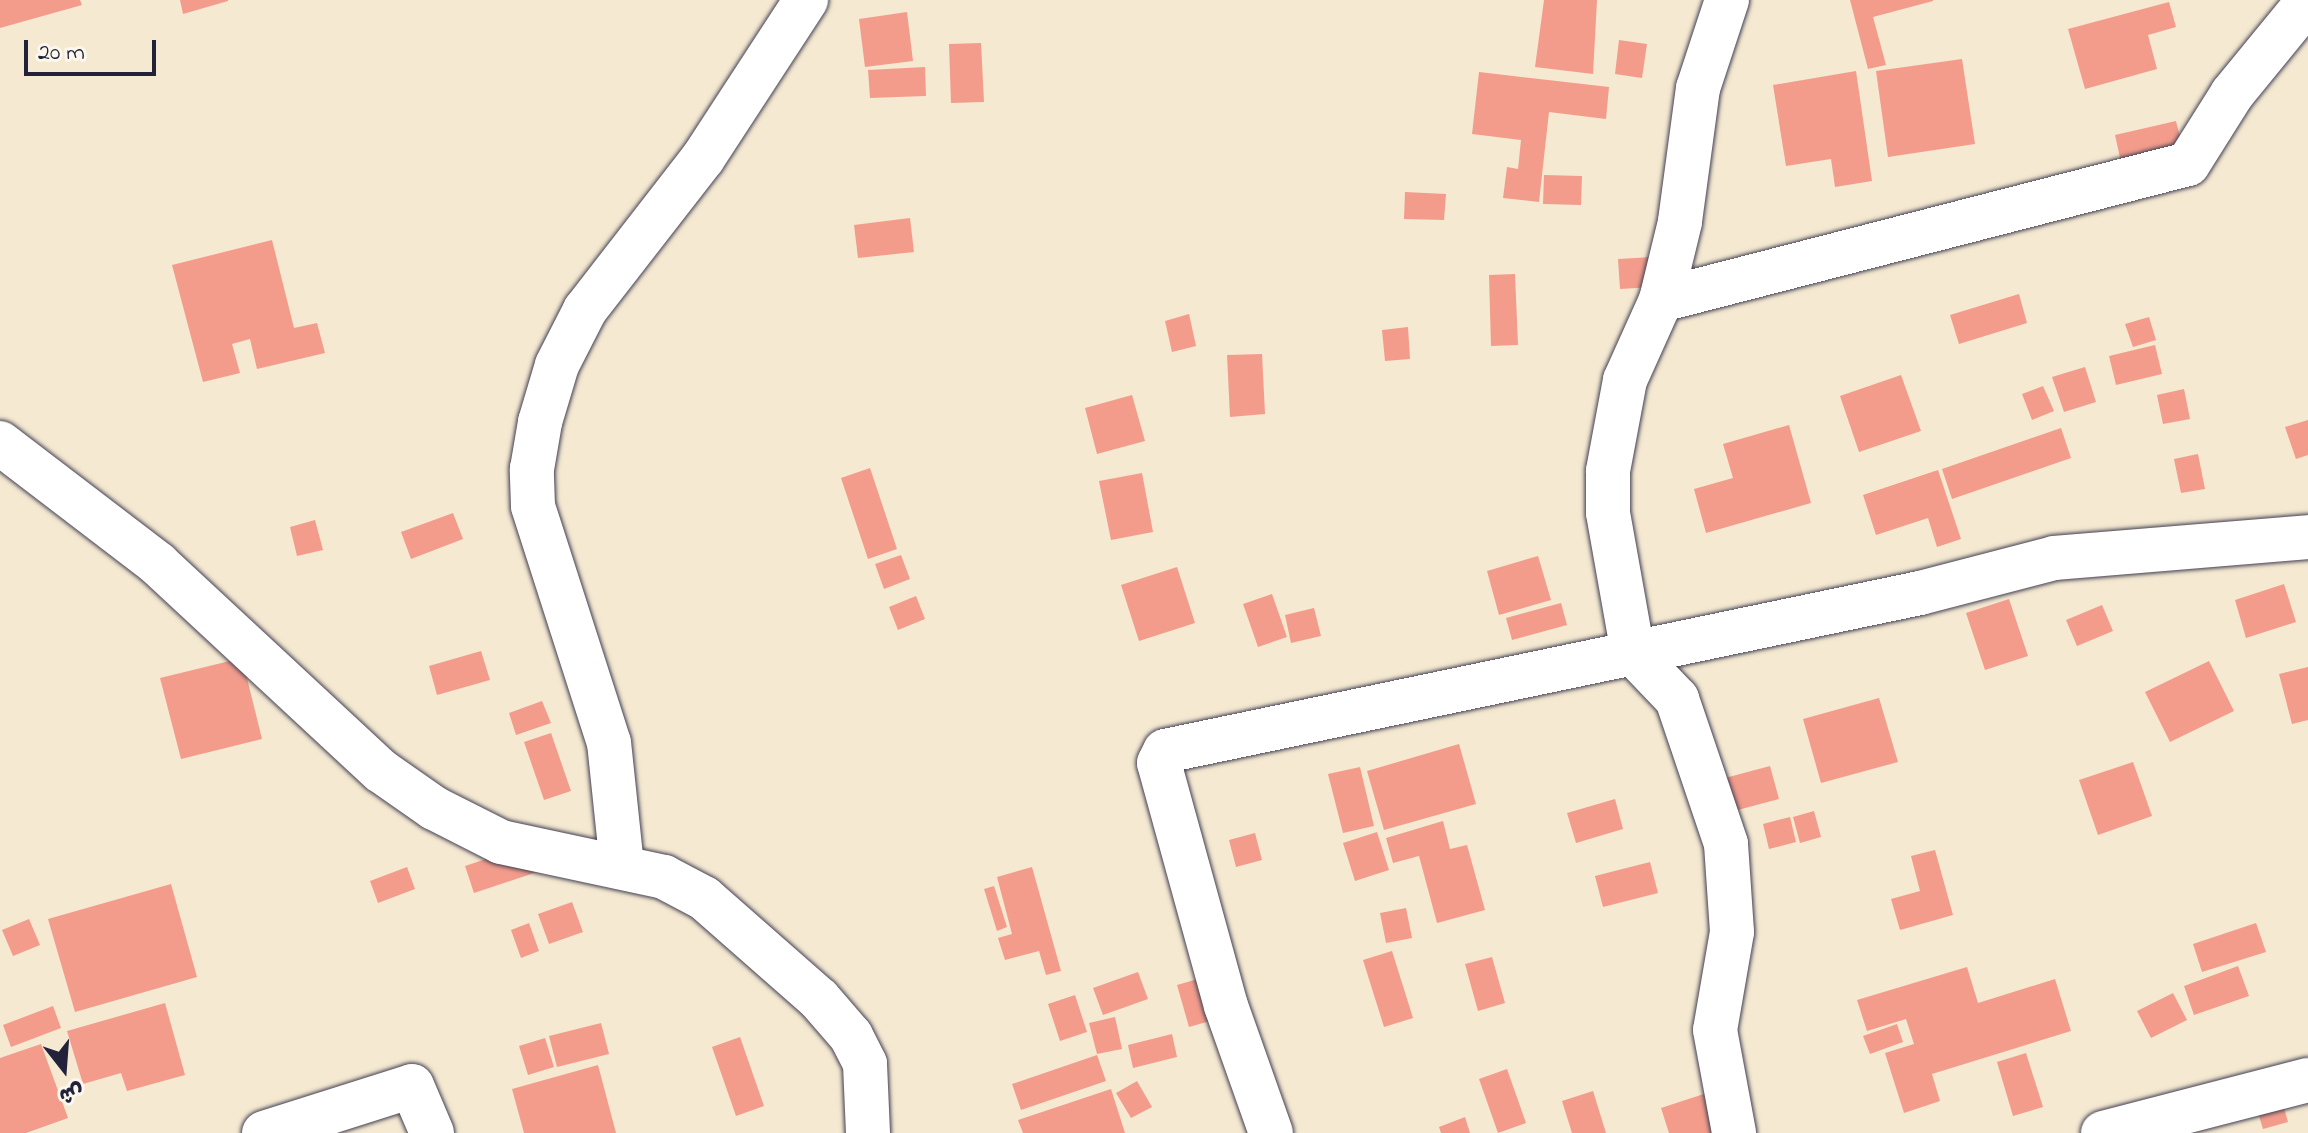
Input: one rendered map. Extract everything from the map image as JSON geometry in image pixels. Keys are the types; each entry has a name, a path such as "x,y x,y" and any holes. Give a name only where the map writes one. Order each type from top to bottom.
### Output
{"street":[{"path":"622,866 609,743 533,506 532,469 540,422 557,365 585,310 703,158 806,0"},
{"path":"1727,0 1698,88 1680,222 1661,300 1625,380 1608,471 1610,548 1633,653 1677,699 1726,844 1732,932 1715,1030 1734,1133"},
{"path":"1661,300 2188,164 2232,94 2308,1"},
{"path":"0,443 158,564 381,771 434,808 501,842 664,877 704,898 819,999 851,1036 865,1064 868,1133"},
{"path":"1271,1133 1226,1006 1159,756 1359,707 1920,593 2054,558 2308,537"},
{"path":"2103,1133 2308,1080"},
{"path":"264,1133 412,1086 432,1133"}],"building":[{"path":"0,0 80,0 82,5 0,28"},
{"path":"180,0 228,0 228,1 183,14"},
{"path":"1544,0 1597,0 1593,74 1535,67"},
{"path":"1850,0 1933,1 1873,17 1886,65 1868,69"},
{"path":"2169,2 2176,27 2148,35 2157,69 2085,89 2068,29"},
{"path":"907,12 913,61 865,67 859,19"},
{"path":"1619,40 1647,44 1642,78 1615,74"},
{"path":"981,43 984,102 951,103 949,44"},
{"path":"1962,59 1975,144 1888,157 1876,71"},
{"path":"925,67 926,96 870,98 868,70"},
{"path":"1856,71 1872,181 1835,187 1831,159 1786,166 1773,85"},
{"path":"1479,72 1609,87 1606,119 1549,112 1539,202 1503,198 1507,167 1518,169 1521,140 1472,134"},
{"path":"2176,121 2184,153 2122,167 2115,135"},
{"path":"1544,175 1582,176 1581,205 1543,204"},
{"path":"1405,192 1446,194 1444,220 1404,219"},
{"path":"910,218 914,252 858,258 854,225"},
{"path":"272,240 294,328 317,323 325,353 257,369 250,339 232,344 240,373 203,382 172,265"},
{"path":"1652,257 1653,287 1620,289 1618,259"},
{"path":"1515,274 1518,345 1491,346 1489,275"},
{"path":"2019,294 2027,323 1959,344 1950,315"},
{"path":"1189,314 1196,346 1172,352 1165,321"},
{"path":"2149,317 2156,340 2133,347 2125,324"},
{"path":"1408,327 1410,359 1385,361 1382,330"},
{"path":"2155,345 2162,374 2116,385 2109,356"},
{"path":"1262,354 1265,414 1230,417 1227,355"},
{"path":"2085,367 2096,402 2064,412 2052,377"},
{"path":"1901,375 1921,431 1859,452 1840,396"},
{"path":"2043,386 2054,411 2032,420 2022,394"},
{"path":"2184,389 2190,419 2163,424 2157,395"},
{"path":"1132,395 1145,441 1097,454 1085,408"},
{"path":"2308,420 2308,455 2296,459 2285,427"},
{"path":"1789,425 1811,503 1706,533 1694,489 1733,478 1723,444"},
{"path":"2061,428 2071,458 1952,499 1942,469"},
{"path":"2198,454 2205,489 2181,493 2174,459"},
{"path":"870,468 897,549 868,559 841,478"},
{"path":"1938,470 1961,539 1937,547 1928,518 1876,535 1863,495"},
{"path":"1142,473 1153,532 1111,540 1099,481"},
{"path":"453,513 463,539 411,559 401,532"},
{"path":"315,520 323,550 297,556 290,527"},
{"path":"901,555 910,579 884,589 875,564"},
{"path":"1538,556 1551,600 1499,615 1487,571"},
{"path":"1177,567 1195,623 1139,641 1121,585"},
{"path":"2284,584 2296,622 2246,638 2235,600"},
{"path":"1272,594 1287,637 1258,647 1243,604"},
{"path":"916,596 925,619 898,630 889,607"},
{"path":"2009,599 2028,656 1985,670 1966,613"},
{"path":"1561,603 1567,625 1512,640 1506,618"},
{"path":"2102,605 2113,631 2077,646 2066,620"},
{"path":"1314,608 1321,636 1291,643 1285,615"},
{"path":"481,651 490,680 437,695 429,666"},
{"path":"242,658 262,739 181,759 160,678"},
{"path":"2209,661 2234,711 2170,742 2145,692"},
{"path":"2308,667 2308,720 2292,724 2279,674"},
{"path":"1879,698 1898,762 1821,783 1803,719"},
{"path":"542,701 551,723 516,735 509,713"},
{"path":"551,733 571,791 544,800 524,742"},
{"path":"1459,744 1476,804 1384,830 1367,771"},
{"path":"2133,762 2152,816 2098,835 2079,780"},
{"path":"1770,766 1779,799 1719,815 1710,782"},
{"path":"1360,767 1374,826 1343,833 1328,774"},
{"path":"1615,799 1623,829 1576,843 1567,813"},
{"path":"1814,811 1821,837 1800,843 1793,817"},
{"path":"1790,817 1796,842 1769,849 1763,824"},
{"path":"1443,821 1450,849 1467,845 1485,910 1437,923 1419,856 1393,863 1386,838"},
{"path":"1377,832 1389,870 1355,881 1343,843"},
{"path":"1255,833 1262,860 1236,867 1229,840"},
{"path":"546,839 555,866 474,893 465,866"},
{"path":"1935,850 1953,915 1900,930 1891,899 1920,891 1911,856"},
{"path":"1650,862 1658,893 1603,907 1595,876"},
{"path":"407,867 415,889 378,903 370,881"},
{"path":"1032,867 1061,971 1046,975 1039,951 1005,960 998,938 1012,934 997,877"},
{"path":"171,884 197,977 75,1012 48,919"},
{"path":"994,886 1007,927 997,931 984,889"},
{"path":"572,902 583,932 549,944 538,914"},
{"path":"1406,908 1412,938 1386,943 1380,913"},
{"path":"29,919 40,945 13,956 2,930"},
{"path":"529,923 539,951 521,958 511,930"},
{"path":"2256,923 2266,952 2202,972 2193,944"},
{"path":"1392,951 1413,1018 1384,1027 1363,960"},
{"path":"1492,957 1505,1003 1478,1011 1465,964"},
{"path":"2238,966 2249,996 2194,1015 2184,986"},
{"path":"1967,967 1978,1003 2055,979 2071,1031 1932,1074 1940,1101 1904,1113 1885,1053 1914,1044 1906,1019 1867,1031 1857,1000"},
{"path":"1138,972 1148,999 1103,1015 1093,988"},
{"path":"1205,977 1217,1019 1189,1027 1177,985"},
{"path":"2173,993 2187,1020 2151,1038 2137,1011"},
{"path":"1075,995 1087,1032 1060,1041 1048,1004"},
{"path":"165,1003 185,1075 127,1091 121,1073 83,1084 67,1031"},
{"path":"53,1006 61,1028 11,1047 3,1025"},
{"path":"1115,1017 1122,1049 1097,1054 1089,1023"},
{"path":"601,1023 609,1054 557,1067 549,1036"},
{"path":"1897,1024 1903,1042 1870,1054 1863,1036"},
{"path":"1172,1034 1177,1057 1133,1068 1128,1045"},
{"path":"740,1037 764,1106 736,1116 712,1047"},
{"path":"545,1038 554,1067 528,1075 519,1046"},
{"path":"41,1044 68,1118 26,1133 0,1133 0,1058"},
{"path":"2026,1053 2043,1107 2013,1116 1997,1062"},
{"path":"1097,1055 1106,1081 1021,1110 1012,1084"},
{"path":"598,1065 616,1133 524,1133 512,1089"},
{"path":"1507,1069 1526,1123 1498,1133 1479,1079"},
{"path":"1137,1081 1152,1107 1131,1118 1116,1093"},
{"path":"2278,1086 2288,1122 2263,1129 2252,1093"},
{"path":"1111,1089 1125,1133 1023,1133 1018,1120"},
{"path":"1716,1090 1730,1133 1669,1133 1661,1108"},
{"path":"1593,1091 1606,1133 1572,1133 1562,1101"},
{"path":"1465,1117 1470,1133 1441,1133 1439,1127"}]}
